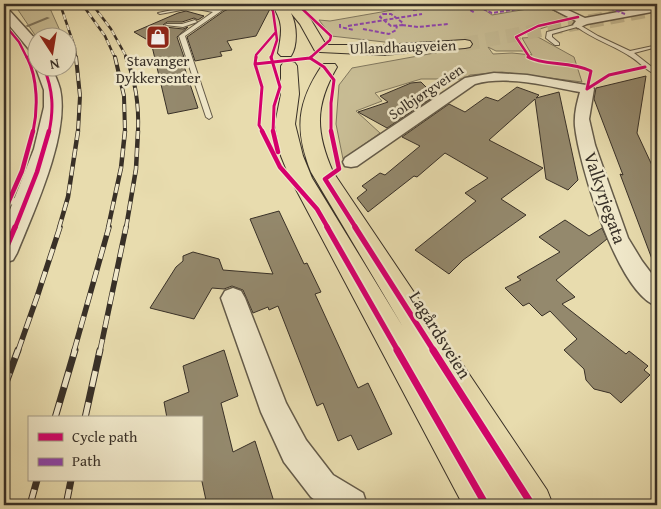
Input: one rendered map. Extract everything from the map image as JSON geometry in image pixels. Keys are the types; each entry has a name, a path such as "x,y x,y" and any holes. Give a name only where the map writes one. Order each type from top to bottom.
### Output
{"main road":[{"path":"277,4 284,12 289,24 290,33 288,60 290,94 285,124 292,156 301,178 480,504"},
{"path":"290,4 306,23 327,57"},
{"name":"Ullandhaugveien","path":"465,44 429,52 327,57 383,50 465,44"},
{"path":"288,60 300,48 327,57"},
{"path":"288,60 308,70 327,57"},
{"name":"Lagårdsveien","path":"327,57 309,112 311,143 322,172 532,505"}],"street":[{"path":"548,4 581,23 657,8"},
{"path":"4,12 28,40"},
{"name":"Solbjørgveien","path":"351,162 478,77 503,78 587,89"},
{"path":"4,252 28,199 51,125 52,91 47,78"},
{"name":"Valkyrjegata","path":"587,89 582,120 588,148 612,227 622,250 637,273 657,296"},
{"path":"233,298 275,412 295,451 322,486 351,505"}],"lane":[{"path":"167,25 183,26 210,16 222,8 223,6 220,4"},
{"path":"160,13 192,7 216,12"},
{"path":"210,16 205,22 182,36 210,117"},
{"path":"557,44 549,38 550,33 581,23 587,33 628,52 644,66 657,73"},
{"path":"628,52 651,47"},
{"path":"4,203 28,199"}],"shaded area":[{"path":"14,4 48,4 59,28 30,28"},
{"path":"427,4 476,4 492,15 545,6 570,19 516,37 524,51 496,51 488,47 493,54 532,55 522,38 538,37 574,57 582,82 502,72 470,75 464,79 421,79 375,93 382,101 356,111 380,133 343,159 336,124 339,85 352,68 473,46 463,40 402,44 331,36 319,20 330,21"}],"building":[{"path":"240,4 269,4 271,7 256,36 227,41 232,50 220,52 222,56 195,61 187,37 224,11"},
{"path":"186,11 204,16 198,20 194,18 182,22 167,22 163,25 165,27 183,29 188,27 177,37 186,63 183,63 198,108 168,114 151,42 134,32"},
{"path":"646,76 637,133 657,176 657,266 655,267 594,99 596,88"},
{"path":"421,82 435,96 387,128 358,112 388,102 380,96 411,83"},
{"path":"517,87 539,95 536,98 559,92 578,180 568,190 546,179 535,99 489,140 543,168 501,199 526,215 463,260 449,274 415,250 476,201 465,193 488,178 445,153 417,177 414,176 368,212 357,198 367,190 362,186 380,173 385,175 420,146 402,137 449,104 465,112 486,97 498,101"},
{"path":"279,211 304,264 307,263 321,292 315,294 358,388 368,383 392,434 358,450 351,435 338,441 323,403 317,406 278,306 269,310 268,307 253,313 243,290 232,286 224,289 212,288 194,319 150,308 176,267 183,261 183,256 193,252 219,259 223,270 273,274 250,219"},
{"path":"565,220 589,236 602,228 607,239 556,280 575,297 562,304 626,354 629,351 648,366 644,370 650,375 621,403 610,393 594,389 586,380 584,369 564,350 577,339 550,311 542,316 529,303 523,306 505,288 521,280 517,277 560,252 539,237"},
{"path":"224,350 238,396 221,403 233,452 255,441 275,505 207,505 202,482 202,416 167,416 164,402 189,392 183,366"}],"waterway":[{"path":"27,26 48,18"}],"tunnel":[{"path":"465,44 657,9"}],"railway":[{"path":"60,4 68,28"},
{"path":"82,4 105,36 115,58"},
{"path":"92,4 111,29 127,58"},
{"path":"115,57 124,96 125,131"},
{"path":"126,57 136,94 138,131"},
{"path":"78,76 80,96 78,132"},
{"path":"59,228 68,197 78,131"},
{"path":"108,228 121,168 125,131"},
{"path":"126,228 136,169 138,131"},
{"path":"18,351 60,227"},
{"path":"74,351 109,227"},
{"path":"100,351 126,227"},
{"path":"4,388 18,350"},
{"path":"56,416 75,350"},
{"path":"85,416 100,350"},
{"path":"30,505 36,482"},
{"path":"66,505 71,482"}],"marked path":[{"path":"413,10 453,4"},
{"path":"460,4 475,13"},
{"path":"472,4 492,13 537,6 559,9"},
{"path":"599,4 625,14"},
{"path":"383,14 391,14 403,23 402,25 391,26 380,17 383,14"},
{"path":"348,26 422,14"},
{"path":"340,24 340,27 354,30"},
{"path":"402,25 418,27 448,24"},
{"path":"363,29 389,34 396,30 397,26"}],"cycle path":[{"path":"268,4 273,11 277,40 271,55 272,65 278,76 280,87 274,106 272,128 278,152"},
{"path":"297,4 331,36 330,40 310,58 324,67 334,80 331,125 333,147 339,169 325,179 532,505"},
{"path":"578,17 538,26 516,37 528,57 535,61 580,66 591,71 587,89"},
{"path":"4,24 19,42 29,62 35,83 36,105 29,150 14,192 4,212"},
{"path":"275,33 256,55 255,64 310,58"},
{"path":"255,64 262,87 259,125 280,167 317,209 486,505"},
{"path":"587,89 609,75 645,67"},
{"path":"4,253 45,149 53,107 52,90 48,78"}],"place":[{"name":"Stavanger Dykkersenter","path":"158,37"}]}
